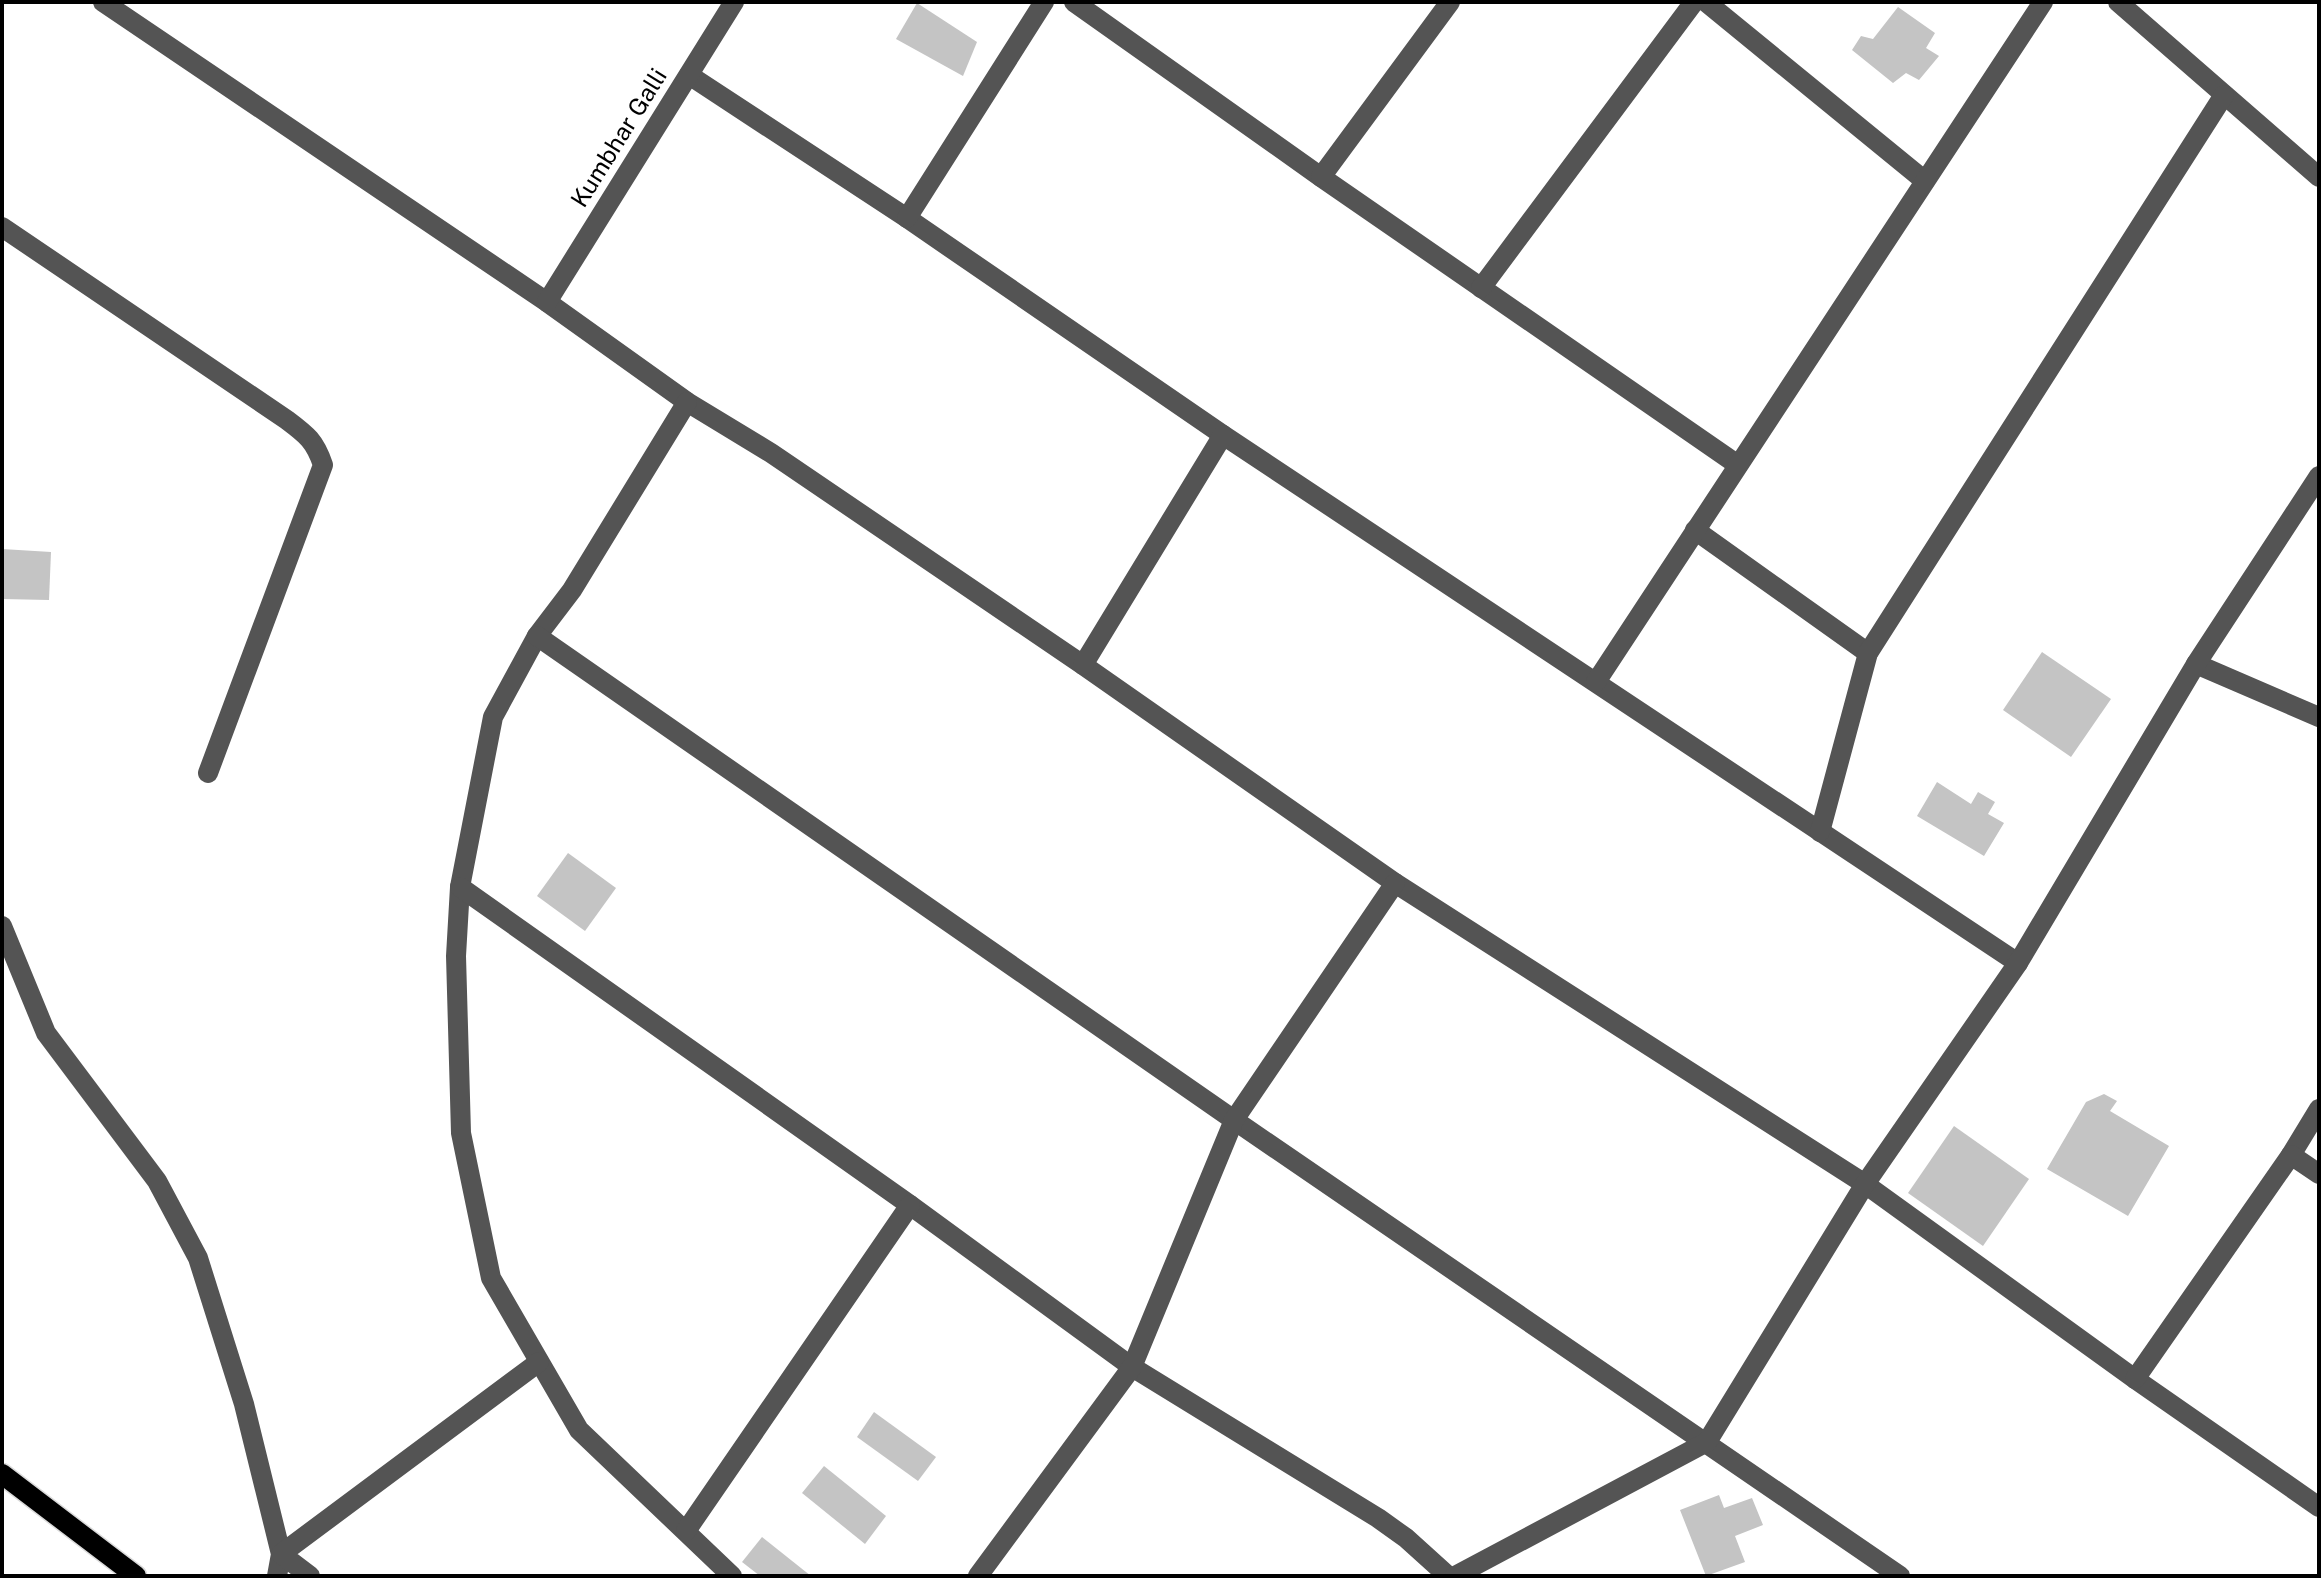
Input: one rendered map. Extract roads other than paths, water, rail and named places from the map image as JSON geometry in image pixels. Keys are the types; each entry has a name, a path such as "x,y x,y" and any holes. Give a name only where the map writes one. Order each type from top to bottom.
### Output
{"main road":[{"path":"2,1474 136,1576"}],"street":[{"path":"103,2 547,302 687,402 771,453 1083,665 1395,883 1865,1184 2319,1507"},
{"name":"Kumbhar Galli","path":"547,302 734,2"},
{"path":"907,218 1044,2"},
{"path":"1074,2 1738,465"},
{"path":"1321,177 1450,2"},
{"path":"1481,288 1694,2"},
{"path":"1706,2 1925,181"},
{"path":"1596,682 2043,2"},
{"path":"2118,2 2319,177"},
{"path":"689,75 907,218 1223,435 2018,963"},
{"path":"1820,832 1868,653 2224,95"},
{"path":"2,227 287,420 311,439 318,450 323,465 208,773"},
{"path":"687,402 572,590 537,636 493,717 460,887 456,956 461,1133 491,1278 579,1430 732,1576"},
{"path":"1083,665 1223,435"},
{"path":"1455,1576 1707,1442 1865,1184 2018,963 2196,664 2319,476"},
{"path":"1695,530 1868,653"},
{"path":"537,636 1234,1120 1900,1576"},
{"path":"2196,664 2319,717"},
{"path":"978,1576 1132,1367 1234,1120 1395,883"},
{"path":"460,887 910,1205 1132,1367 1378,1518 1406,1538 1448,1576"},
{"path":"2,926 46,1033 157,1181 198,1258 244,1404 281,1554 277,1576"},
{"path":"2135,1379 2291,1155 2319,1109"},
{"path":"2291,1155 2319,1174"},
{"path":"686,1531 910,1205"},
{"path":"281,1554 539,1362"},
{"path":"281,1554 310,1576"}]}
